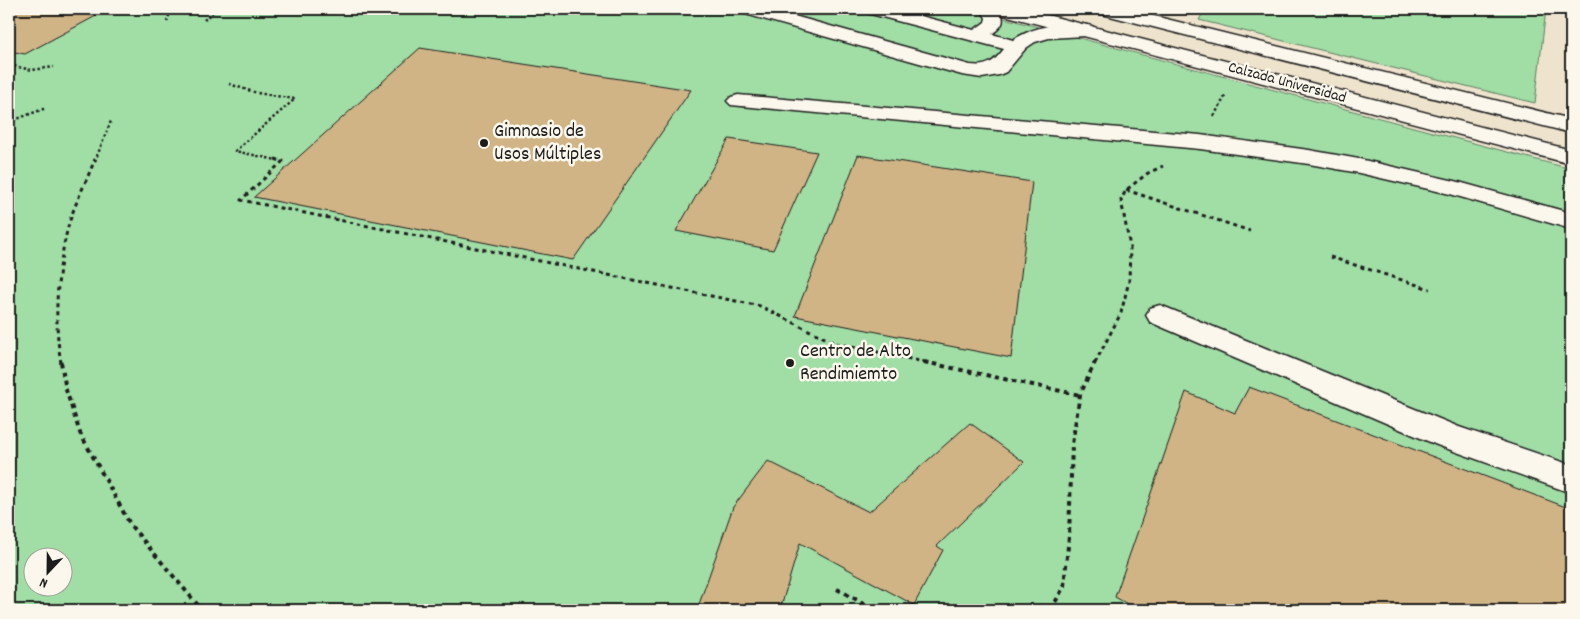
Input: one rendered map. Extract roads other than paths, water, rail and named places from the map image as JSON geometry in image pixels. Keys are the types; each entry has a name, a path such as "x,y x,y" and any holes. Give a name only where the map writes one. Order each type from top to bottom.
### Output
{"main road":[{"path":"749,9 984,73 996,70 1028,38 1044,33 1085,30"},
{"path":"874,9 1017,47"},
{"path":"977,36 994,24 995,18 990,9"},
{"name":"Calzada Universidad","path":"1003,9 1571,157"},
{"name":"Calzada Universidad","path":"1105,9 1571,126"},
{"path":"738,101 1200,142 1310,157 1359,166 1454,188 1571,221"},
{"path":"1160,315 1448,436 1571,479"}],"place":[{"name":"Gimnasio de Usos Múltiples","path":"484,143"},
{"name":"Centro de Alto Rendimiemto","path":"790,363"}]}
